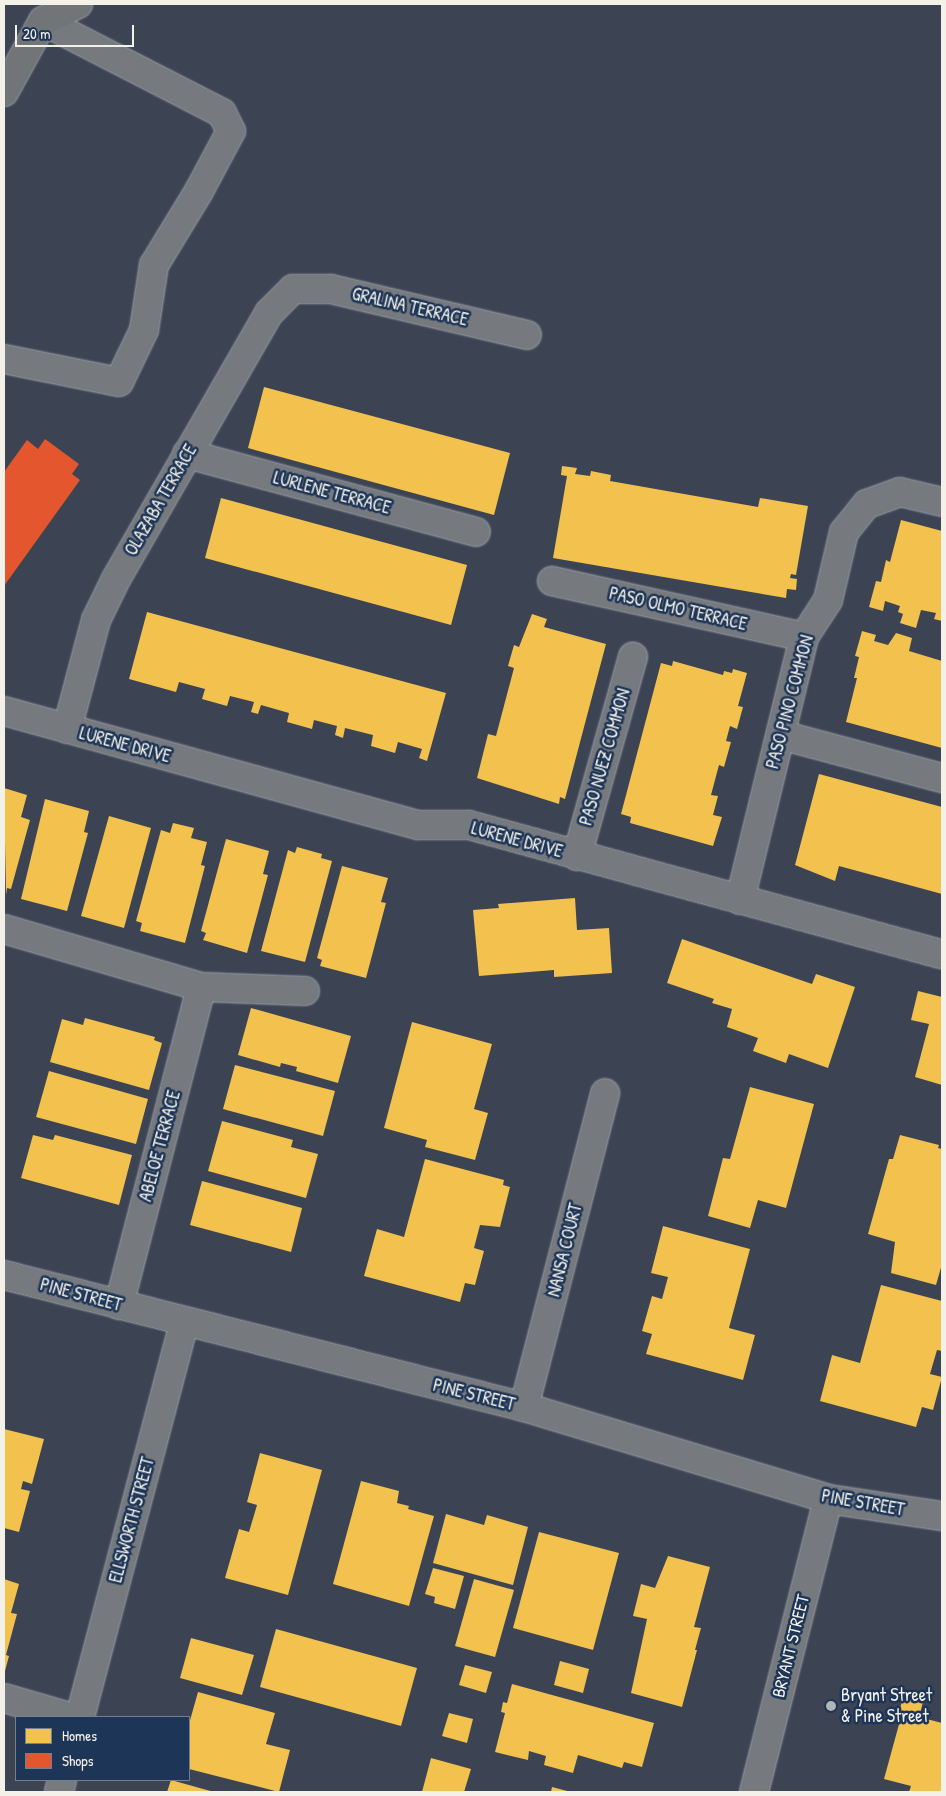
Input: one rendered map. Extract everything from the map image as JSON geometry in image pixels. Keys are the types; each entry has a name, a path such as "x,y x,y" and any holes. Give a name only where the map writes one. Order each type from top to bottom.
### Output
{"main road":[{"path":"4,92 41,13 78,4"}],"street":[{"path":"4,359 119,382 144,330 154,265 199,191 231,131 222,113 41,13"},
{"name":"GRALINA TERRACE","path":"293,289 331,288 527,334"},
{"name":"OLAZABA TERRACE","path":"67,729 96,620 187,454 269,313 293,289"},
{"name":"LURLENE TERRACE","path":"187,454 476,532"},
{"name":"PASO PINO COMMON","path":"740,900 804,637 828,600 844,532 867,504 900,492 942,502"},
{"name":"PASO OLMO TERRACE","path":"552,581 804,637"},
{"name":"PASO NUEZ COMMON","path":"577,856 633,657"},
{"name":"LURENE DRIVE","path":"4,712 419,825 469,825 942,954"},
{"path":"780,736 942,778"},
{"path":"4,928 201,987 304,991"},
{"name":"ABELOE TERRACE","path":"119,1305 201,987"},
{"name":"NANSA COURT","path":"524,1407 606,1093"},
{"name":"PINE STREET","path":"4,1275 524,1407 828,1499 942,1516"},
{"name":"ELLSWORTH STREET","path":"80,1716 184,1322"},
{"name":"BRYANT STREET","path":"754,1792 828,1499"},
{"path":"4,1698 67,1716"}],"building: Homes":[{"path":"264,387 510,453 494,515 248,448"},
{"path":"562,466 577,468 575,474 590,476 591,471 611,475 610,481 758,507 760,498 808,506 796,575 791,574 790,578 797,579 796,590 787,589 786,598 553,558 567,476 561,475"},
{"path":"221,498 467,565 451,625 205,558"},
{"path":"901,520 942,531 942,621 934,619 936,613 921,610 916,628 900,623 903,614 898,612 900,606 885,601 883,611 869,607 876,581 881,582 886,560 890,562"},
{"path":"147,612 446,693 427,761 419,758 422,749 398,742 395,753 371,746 373,735 345,728 343,738 335,735 337,726 314,720 312,729 287,722 289,713 261,705 258,714 251,712 254,702 230,696 227,706 202,699 205,689 179,682 176,692 129,679"},
{"path":"532,614 547,619 544,627 606,644 565,799 560,797 559,804 477,778 488,734 496,736 514,668 508,666 514,645 519,647"},
{"path":"862,631 876,635 874,641 888,645 896,633 912,638 909,651 942,661 942,748 846,722 857,678 854,678 859,657 855,656"},
{"path":"673,661 723,675 724,671 732,673 733,669 747,673 738,706 743,707 737,729 730,726 726,741 731,742 724,767 719,765 711,795 718,796 713,815 722,817 713,846 630,823 631,817 621,814 661,663 672,666"},
{"path":"819,774 942,807 942,894 839,866 835,881 795,865"},
{"path":"4,788 27,795 21,817 30,820 11,889 7,888 6,895"},
{"path":"45,799 89,811 84,832 88,833 67,911 21,899"},
{"path":"109,816 151,828 124,928 81,916"},
{"path":"173,823 194,828 191,838 207,842 201,865 205,866 185,943 140,931 142,923 136,921 161,830 170,833"},
{"path":"226,839 269,851 263,874 268,875 247,953 203,940 206,933 201,931"},
{"path":"297,847 322,854 321,858 332,861 305,962 261,951 288,850 295,853"},
{"path":"342,866 388,878 381,902 386,903 366,978 320,966 322,960 317,958"},
{"path":"575,898 577,930 609,928 612,973 554,977 554,970 479,976 473,910 499,908 498,904"},
{"path":"682,939 812,984 816,974 855,987 828,1068 789,1054 786,1063 753,1051 758,1038 727,1027 732,1009 712,1003 714,999 667,983"},
{"path":"918,991 942,997 942,1085 915,1077 929,1024 911,1020"},
{"path":"251,1008 351,1036 338,1083 296,1071 297,1067 281,1063 280,1067 238,1055"},
{"path":"85,1018 155,1037 154,1040 162,1043 149,1090 50,1062 62,1019 83,1025"},
{"path":"412,1022 492,1044 474,1109 488,1113 475,1160 425,1147 427,1140 384,1128"},
{"path":"235,1065 335,1091 323,1136 223,1109"},
{"path":"49,1071 148,1099 136,1144 36,1117"},
{"path":"750,1087 814,1104 786,1208 758,1200 750,1228 708,1216 723,1158 730,1159"},
{"path":"222,1121 293,1140 291,1147 318,1154 306,1198 208,1171"},
{"path":"33,1135 53,1140 55,1135 132,1155 119,1205 21,1178"},
{"path":"900,1135 939,1145 938,1148 942,1149 942,1264 936,1285 891,1273 895,1242 868,1234 889,1159 893,1159"},
{"path":"425,1159 504,1180 503,1185 510,1187 500,1227 480,1225 474,1248 484,1251 475,1285 465,1283 460,1302 364,1276 377,1229 404,1237"},
{"path":"202,1181 302,1208 291,1252 190,1225"},
{"path":"663,1226 750,1249 729,1328 755,1335 743,1380 646,1354 652,1334 642,1331 652,1296 662,1299 668,1277 651,1273"},
{"path":"881,1285 942,1301 942,1351 937,1350 930,1374 942,1377 933,1410 922,1407 916,1427 820,1401 832,1355 860,1363"},
{"path":"4,1429 44,1439 32,1484 23,1481 21,1489 30,1491 19,1532 4,1528"},
{"path":"260,1453 322,1470 288,1595 225,1578 239,1529 249,1532 257,1505 247,1502"},
{"path":"361,1481 399,1491 397,1503 409,1506 408,1509 434,1516 409,1606 333,1584"},
{"path":"446,1514 484,1525 487,1515 528,1527 513,1585 433,1563"},
{"path":"539,1532 619,1553 593,1650 513,1628"},
{"path":"668,1556 710,1567 694,1627 701,1628 682,1707 631,1693 647,1619 633,1616 641,1584 655,1588"},
{"path":"433,1568 464,1576 455,1609 434,1603 435,1597 425,1594"},
{"path":"4,1579 19,1584 11,1613 17,1614 6,1655 9,1656 5,1671"},
{"path":"474,1579 514,1590 495,1657 455,1646"},
{"path":"276,1629 417,1668 401,1726 260,1687"},
{"path":"191,1638 254,1655 242,1695 180,1678"},
{"path":"560,1661 589,1669 583,1693 554,1685"},
{"path":"465,1665 492,1672 486,1693 459,1685"},
{"path":"512,1684 654,1723 642,1767 624,1762 622,1768 578,1755 573,1773 544,1765 546,1756 529,1751 528,1760 495,1752 505,1713 501,1712 503,1702 507,1703"},
{"path":"198,1692 275,1713 266,1744 290,1750 279,1792 190,1769 190,1720"},
{"path":"903,1697 923,1702 919,1717 942,1723 942,1792 909,1792 911,1786 884,1779 901,1717 898,1716"},
{"path":"449,1713 473,1719 467,1743 442,1736"},
{"path":"431,1758 471,1769 464,1792 422,1792"},
{"path":"171,1781 175,1781 214,1792 167,1792"},
{"path":"552,1787 571,1792 551,1792"}],"building: Shops":[{"path":"45,439 79,464 72,474 80,480 4,586 4,472 27,440 38,449"}],"place":[{"name":"Bryant Street & Pine Street","path":"831,1706"}]}
